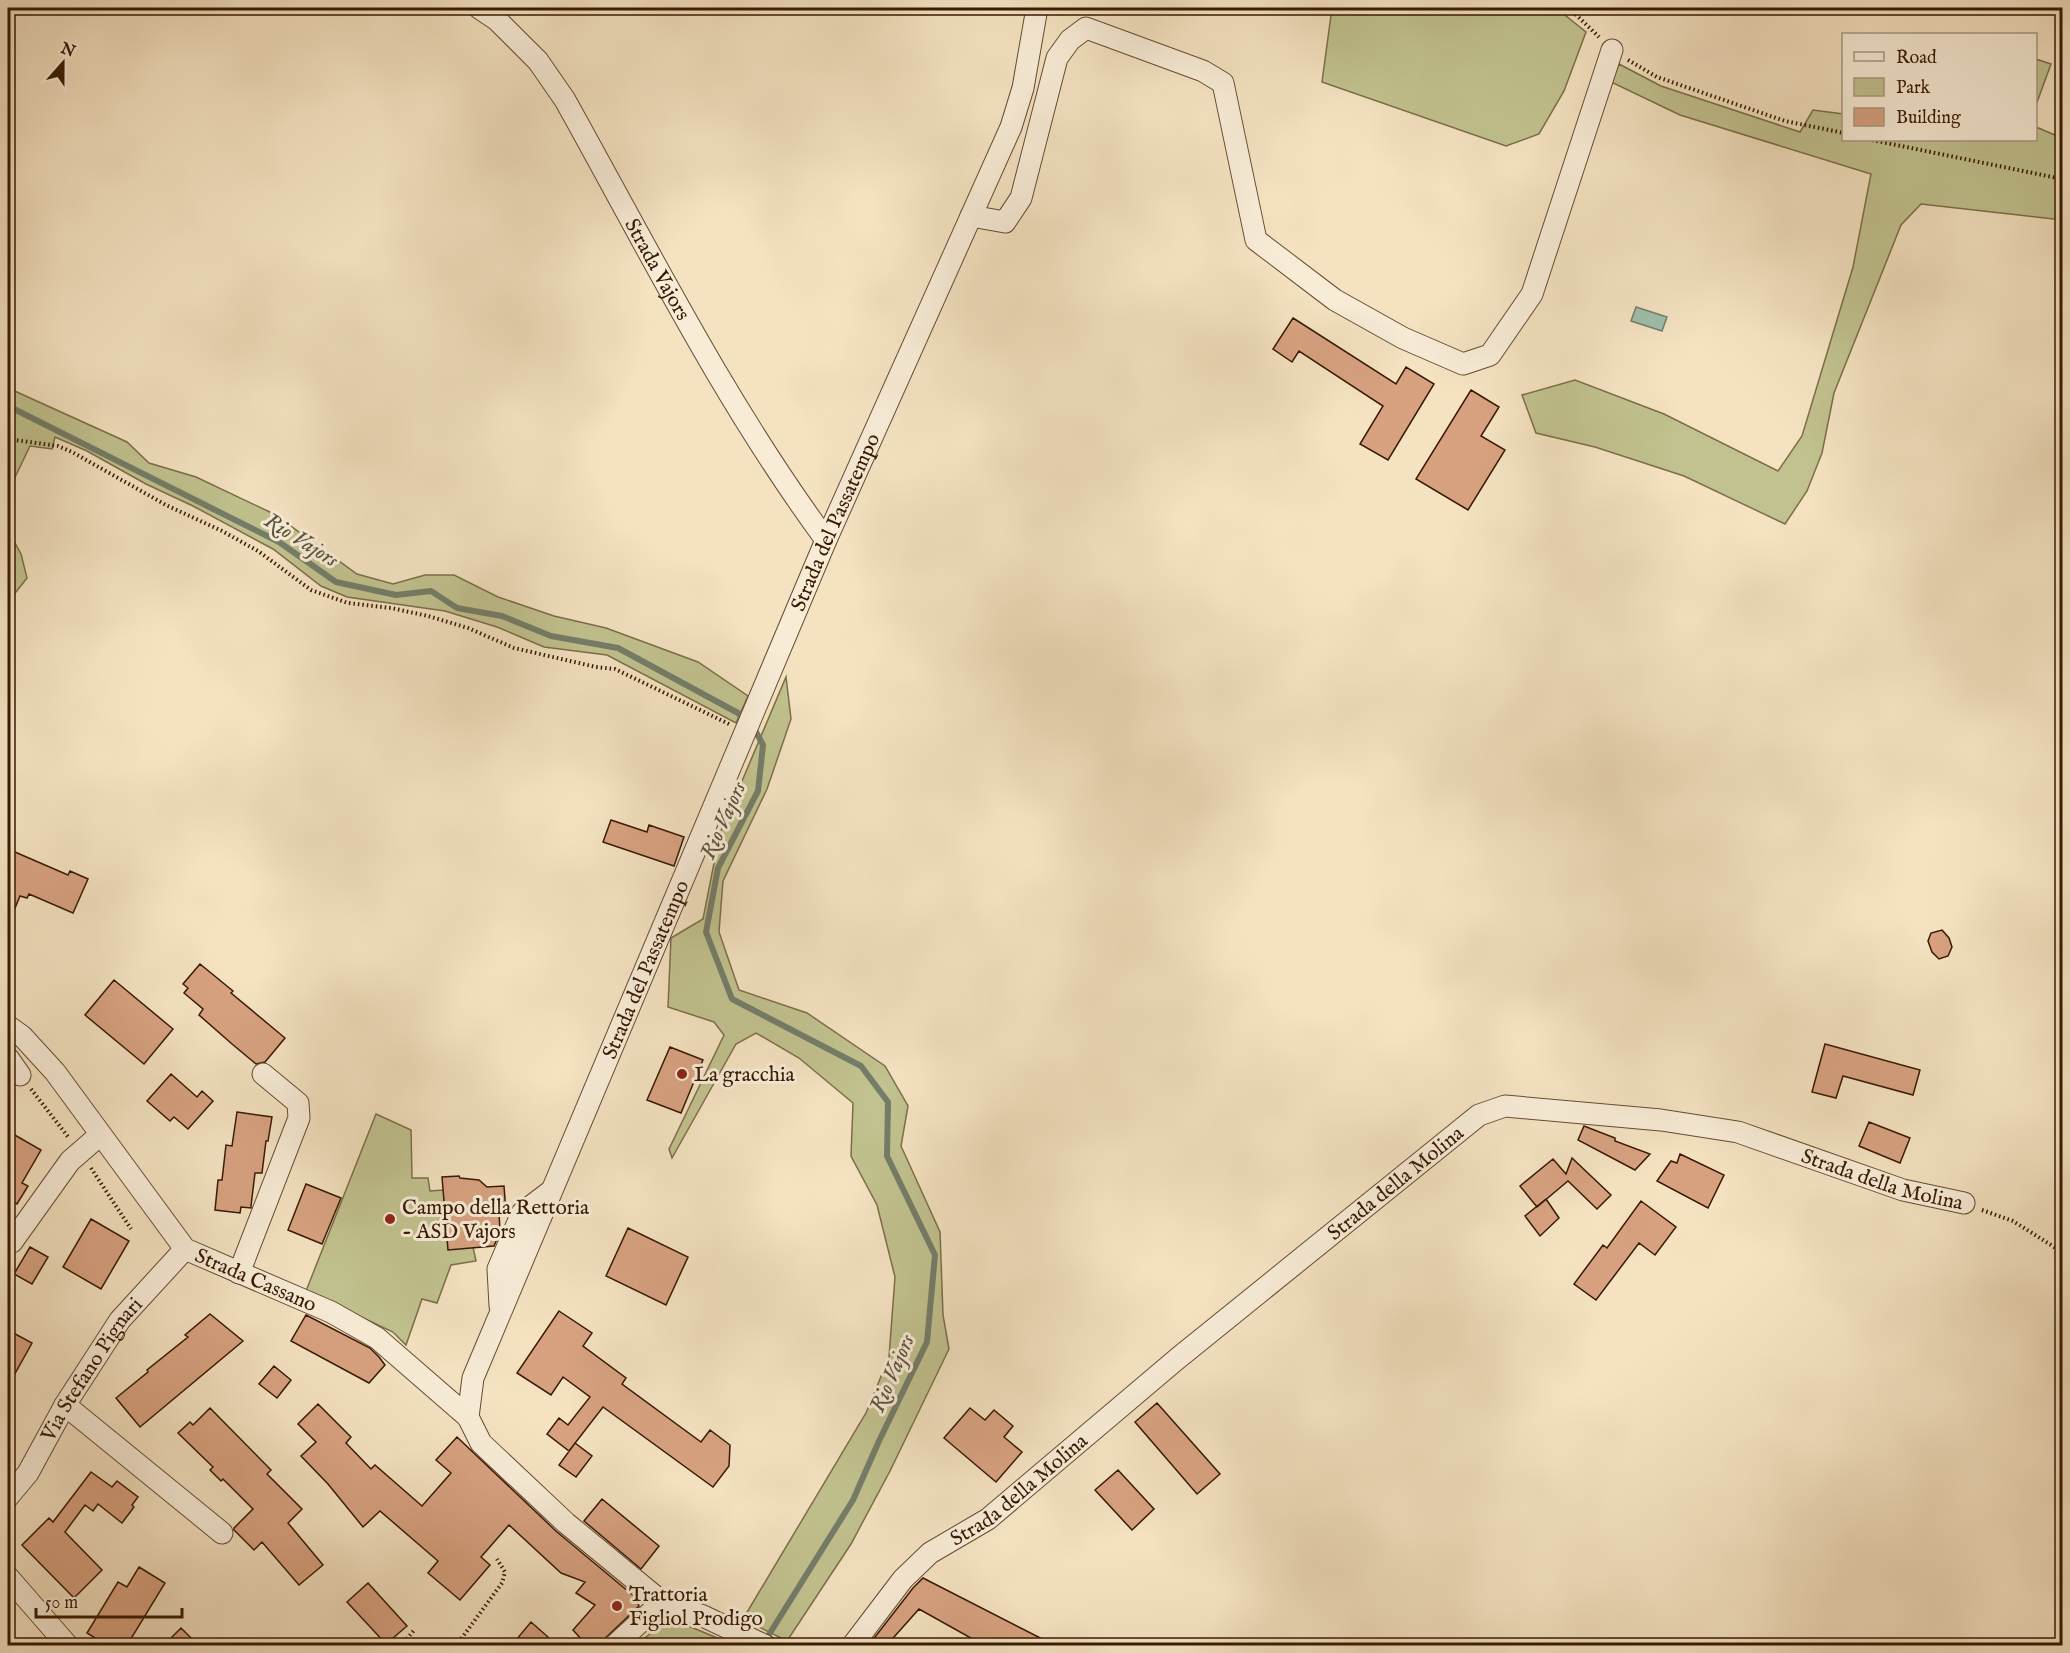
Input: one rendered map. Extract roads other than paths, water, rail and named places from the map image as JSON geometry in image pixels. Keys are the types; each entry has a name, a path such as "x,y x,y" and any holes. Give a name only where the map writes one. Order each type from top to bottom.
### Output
{"street":[{"name":"Strada Vajors","path":"479,8 497,20 538,61 565,100 720,378 790,492 826,540"},
{"name":"Strada del Passatempo","path":"468,1417 473,1378 744,733 826,540 1011,127 1023,88 1037,8"},
{"path":"971,216 1005,222 1022,198 1057,58 1070,40 1086,28 1203,71 1223,83 1256,240 1335,300 1402,338 1463,364 1490,355 1532,294 1612,50"},
{"name":"Strada Cassano","path":"8,1026 22,1036 55,1072 185,1249 238,1274 331,1312 377,1338 468,1417"},
{"path":"238,1274 299,1118 298,1102 263,1074"},
{"name":"Strada della Molina","path":"852,1646 903,1579 930,1552 988,1519 1177,1359 1479,1115 1505,1106 1661,1120 1738,1132 1903,1190 1965,1203"},
{"path":"8,1244 12,1242 70,1161 100,1135"},
{"name":"Via Stefano Pignari","path":"8,1497 28,1473 65,1405 120,1320 185,1249"},
{"path":"65,1405 222,1533"},
{"path":"468,1417 481,1443 566,1522 662,1602 703,1616 766,1646"},
{"path":"8,1577 68,1646"},
{"path":"614,1646 662,1602"}],"waterway":[{"name":"Rio Vajors","path":"8,406 279,542 336,582 396,595 431,591 457,608 502,616 551,636 618,648 738,713 756,732 763,745 758,791 718,868 706,932 732,999 861,1066 888,1102 887,1156 935,1255 927,1342 853,1500 765,1641"}],"place":[{"name":"La gracchia","path":"682,1074"},
{"name":"Campo della Rettoria - ASD Vajors","path":"390,1219"},
{"name":"Trattoria Figliol Prodigo","path":"617,1606"}]}
